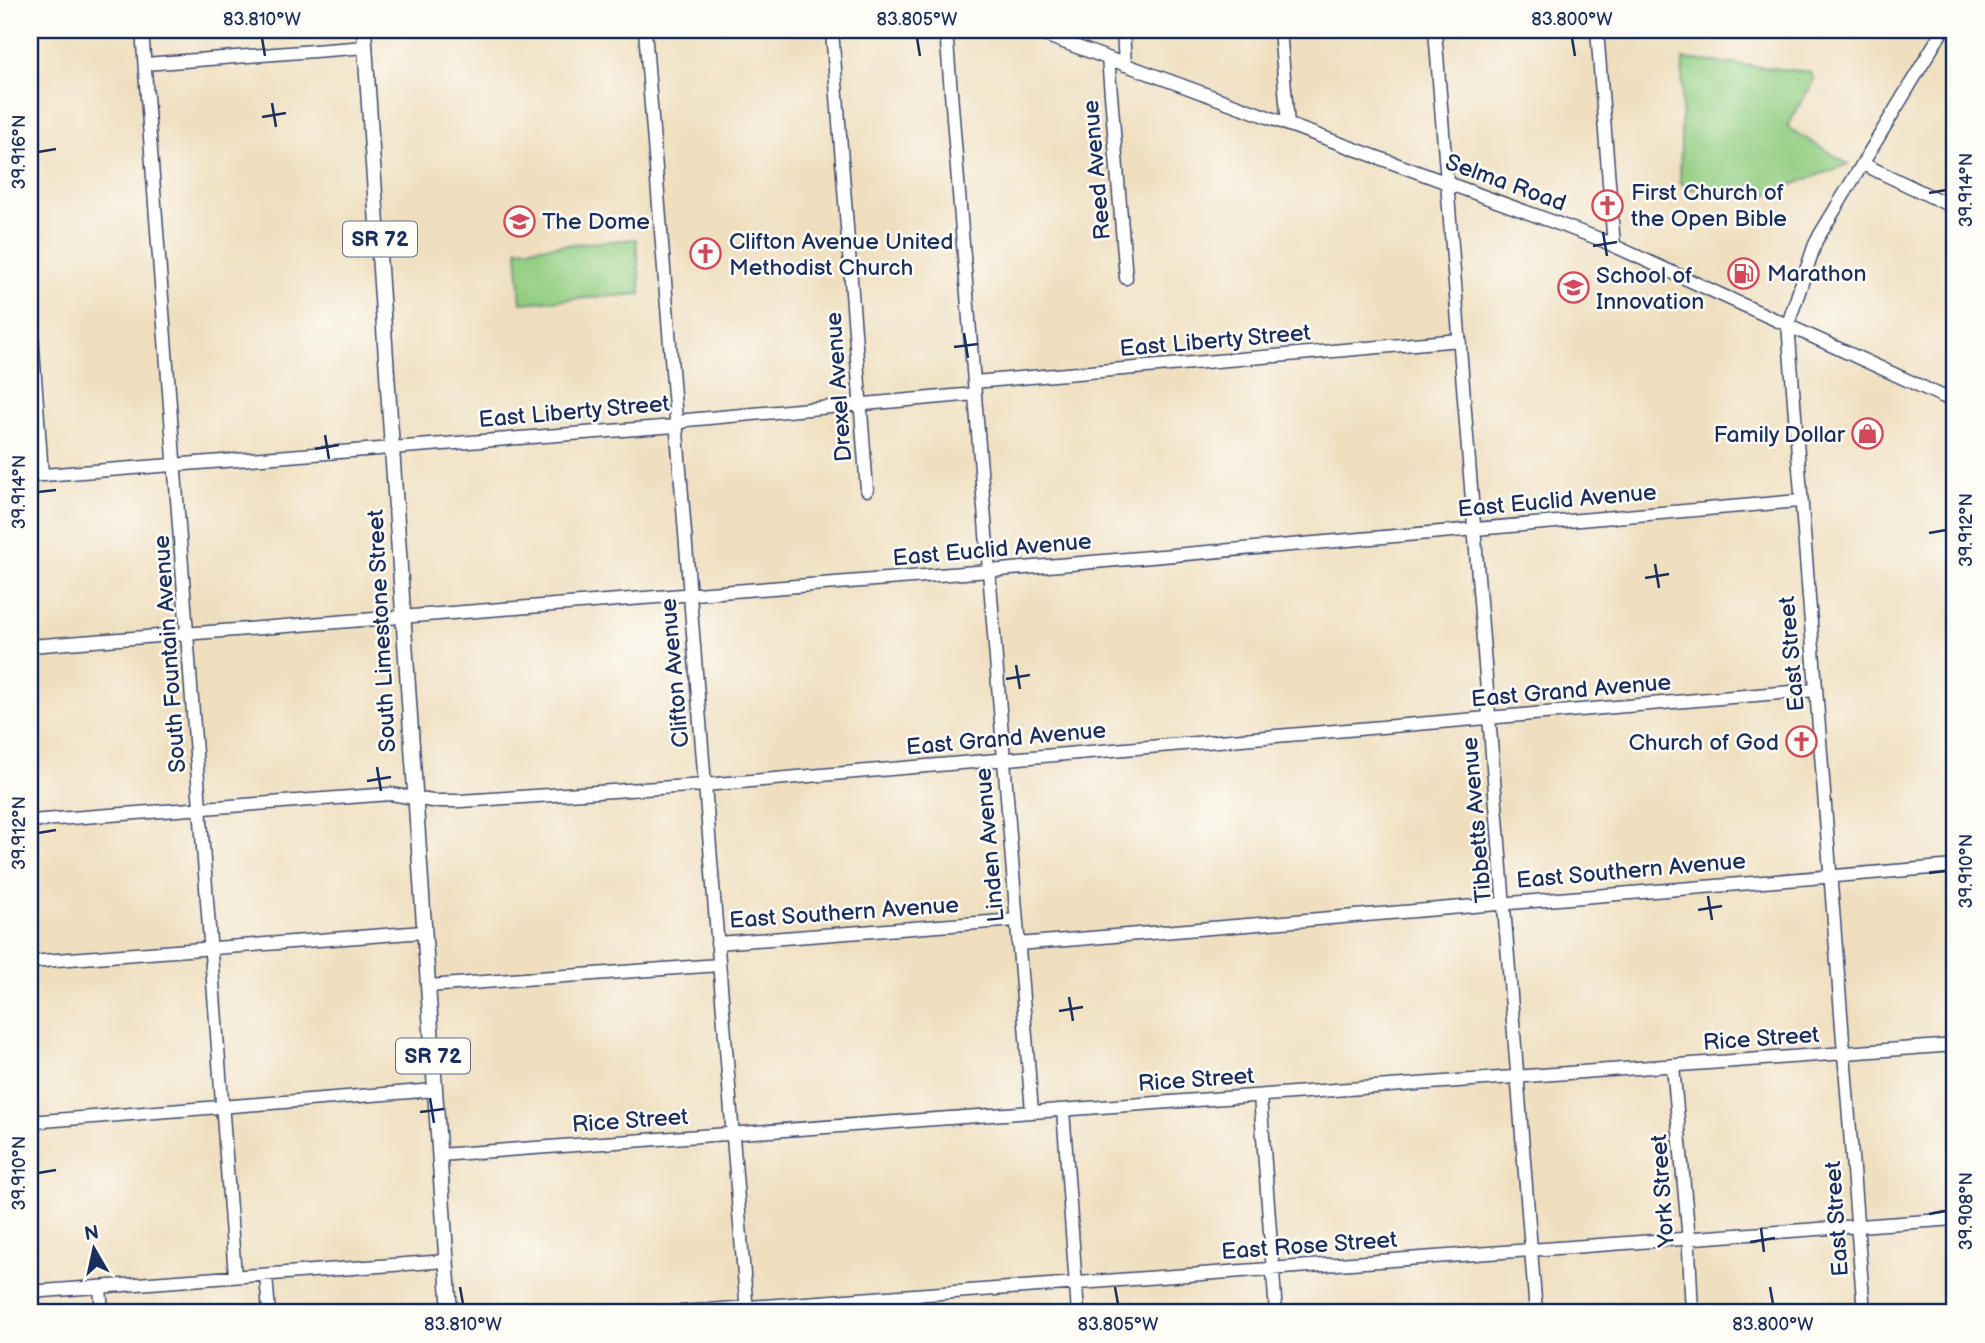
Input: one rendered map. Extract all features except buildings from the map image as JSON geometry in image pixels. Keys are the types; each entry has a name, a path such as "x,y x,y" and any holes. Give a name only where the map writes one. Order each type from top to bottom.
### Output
{"main road":[{"name":"South Limestone Street","path":"365,30 450,1313"}],"street":[{"name":"South Fountain Avenue","path":"142,30 177,465 236,1276"},
{"name":"Clifton Avenue","path":"645,30 747,1310"},
{"name":"Drexel Avenue","path":"832,30 867,489"},
{"name":"Linden Avenue","path":"946,30 1032,1112"},
{"name":"Selma Road","path":"1031,30 1614,246 1955,402"},
{"path":"1123,30 1125,65"},
{"path":"1280,30 1288,125"},
{"name":"Tibbetts Avenue","path":"1435,30 1536,1313"},
{"path":"1597,30 1614,246"},
{"name":"East Street","path":"1864,1313 1799,501 1788,324 1816,241 1943,30"},
{"path":"145,64 366,47"},
{"name":"Reed Avenue","path":"1108,58 1126,278"},
{"path":"1863,164 1955,208"},
{"path":"30,307 36,476"},
{"name":"East Liberty Street","path":"36,476 675,426 687,421 861,405 974,388 1460,340"},
{"name":"East Euclid Avenue","path":"30,646 989,571 1799,501"},
{"name":"East Grand Avenue","path":"30,821 391,794 414,799 460,801 704,785 1815,690"},
{"name":"East Southern Avenue","path":"1018,944 1504,901 1955,866"},
{"name":"East Southern Avenue","path":"717,943 1016,920"},
{"path":"30,962 424,932"},
{"name":"East Southern Avenue","path":"428,986 719,965"},
{"name":"Rice Street","path":"439,1155 1955,1045"},
{"name":"York Street","path":"1673,1066 1692,1313"},
{"path":"30,1122 435,1090"},
{"path":"1260,1096 1276,1313"},
{"path":"1063,1110 1078,1313"},
{"name":"East Rose Street","path":"667,1313 747,1310 1076,1283 1955,1219"},
{"path":"30,1292 446,1261"},
{"path":"266,1275 269,1313"},
{"path":"100,1287 102,1313"}],"green space":[{"path":"1683,59 1810,72 1814,80 1787,127 1848,164 1759,197 1685,188 1680,181"},
{"path":"636,239 641,294 521,303 517,249"}],"place":[{"name":"First Church of the Open Bible","path":"1608,205"},
{"name":"The Dome","path":"519,221"},
{"name":"Clifton Avenue United Methodist Church","path":"706,254"},
{"name":"Marathon","path":"1744,273"},
{"name":"School of Innovation","path":"1573,288"},
{"name":"Family Dollar","path":"1868,434"},
{"name":"Church of God","path":"1802,742"}]}
